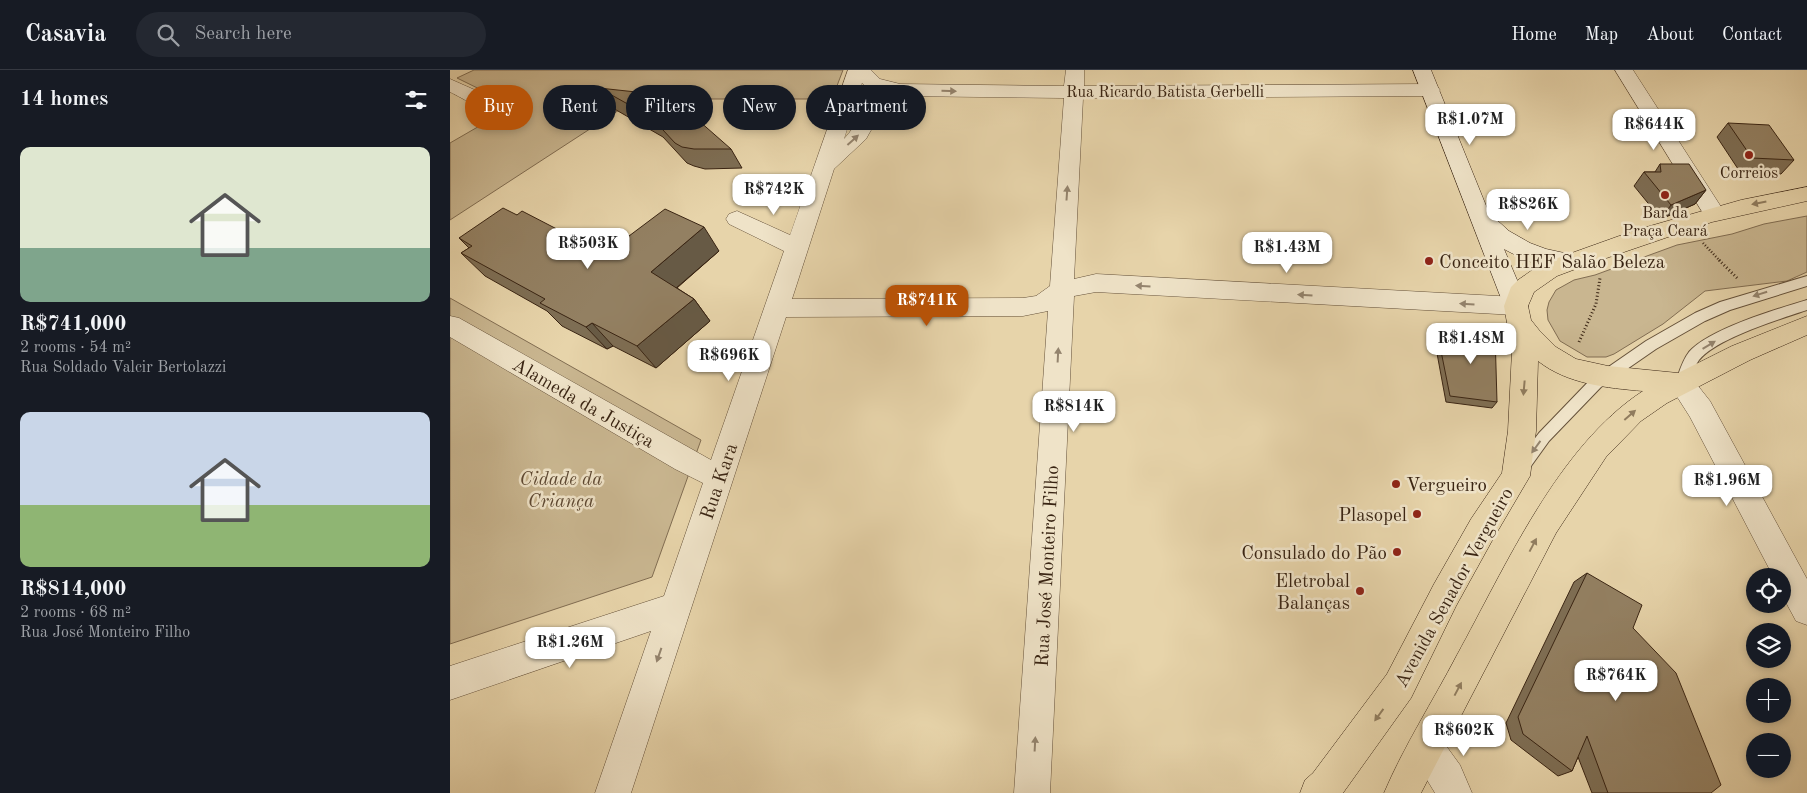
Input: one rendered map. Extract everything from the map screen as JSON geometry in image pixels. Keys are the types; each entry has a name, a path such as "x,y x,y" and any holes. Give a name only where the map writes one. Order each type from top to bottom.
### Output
{"main road":[{"path":"1516,476 1522,431 1525,376 1525,351 1518,316 1520,293 1532,281 1549,270 1570,262 1714,212 1807,194"},
{"path":"1518,316 1546,352 1568,366 1606,375 1682,384"},
{"path":"1402,793 1541,531 1596,450 1631,413 1658,395 1741,353 1807,324"},
{"name":"Avenida Senador Vergueiro","path":"1318,793 1326,786 1400,686 1445,595 1482,528 1516,476"}],"street":[{"name":"Rua Ricardo Batista Gerbelli","path":"858,70 872,83 880,85"},
{"name":"Rua Kara","path":"852,85 858,70"},
{"path":"776,308 1023,307 1042,304 1062,290 1096,283 1518,316 1422,70"},
{"path":"1624,70 1714,212"},
{"name":"Rua Ricardo Batista Gerbelli","path":"926,89 1074,81 1430,90"},
{"name":"Rua José Monteiro Filho","path":"1032,793 1074,81"},
{"path":"450,84 465,91"},
{"name":"Rua Kara","path":"613,793 836,130"},
{"name":"Rua Kara","path":"823,168 838,152 858,136 861,130"},
{"path":"1478,214 1495,233 1515,246 1536,255 1570,262"},
{"path":"736,219 796,247"},
{"name":"Alameda da Justiça","path":"450,325 685,460 719,477"},
{"path":"1682,384 1700,409 1807,610"},
{"path":"450,683 675,608"},
{"path":"1427,748 1447,778 1454,793"}],"lane":[{"name":"Avenida Senador Vergueiro","path":"1516,476 1544,437 1606,375 1651,345 1700,317 1754,296 1807,281"},
{"path":"1682,384 1690,363 1697,353 1706,347 1729,334 1807,305"}],"path":[{"path":"1683,222 1754,296"},
{"path":"1568,366 1598,302 1600,274 1596,253"}],"green space":[{"path":"474,70 843,70 837,85 806,85 806,99 796,99 796,85 723,85 723,99 713,99 713,85 626,85 626,106 616,112 616,85 543,85 543,130 588,130 450,220 450,143 472,130 533,130 533,85 471,85 457,78"},
{"path":"1807,216 1807,272 1787,281 1705,291 1663,324 1614,354 1606,357 1587,357 1560,341 1548,320 1547,310 1549,302 1556,290 1574,280 1595,275 1677,245 1732,234 1764,224"},
{"name":"Cidade da Criança","path":"450,298 701,440 652,577 450,644"}],"building":[{"path":"616,90 626,91 626,103 616,97"},
{"path":"1728,123 1769,125 1794,160 1752,158"},
{"path":"663,130 709,130 731,149 694,149 682,147 675,143"},
{"path":"1660,164 1689,164 1706,190 1671,205 1644,172 1661,172"},
{"path":"503,208 517,215 522,211 605,254 665,209 704,227 651,272 694,299 637,346 592,323 586,327 540,303 545,299 461,253 472,246 459,238"},
{"path":"1459,326 1495,333 1497,402 1450,396 1439,341 1456,343"},
{"path":"1587,573 1642,605 1633,628 1676,673 1721,785 1711,793 1608,793 1587,736 1572,771 1523,734 1518,717"}],"place":[{"name":"Correios","path":"1749,155"},
{"name":"Bar da Praça Ceará","path":"1665,195"},
{"name":"Conceito HEF Salão Beleza","path":"1429,261"},
{"name":"Vergueiro","path":"1396,484"},
{"name":"Plasopel","path":"1417,514"},
{"name":"Consulado do Pão","path":"1397,552"},
{"name":"Eletrobal Balanças","path":"1360,591"}]}
